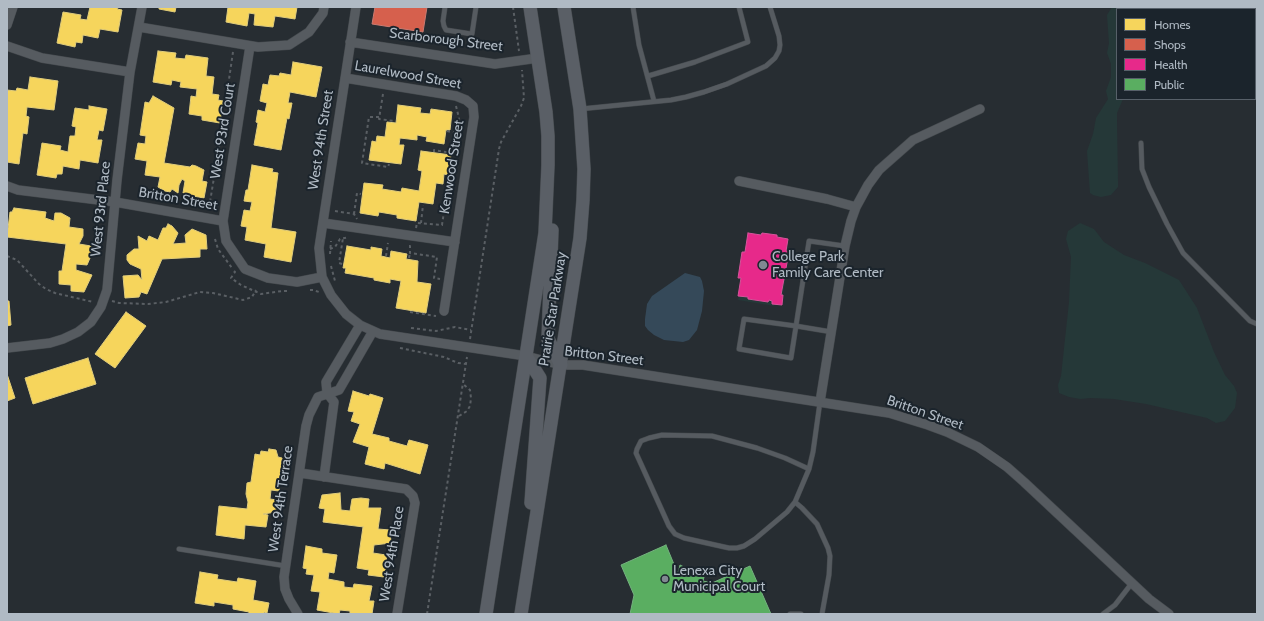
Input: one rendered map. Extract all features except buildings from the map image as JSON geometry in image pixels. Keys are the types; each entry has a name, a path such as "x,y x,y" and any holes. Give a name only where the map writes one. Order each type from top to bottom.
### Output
{"main road":[{"name":"Prairie Star Parkway","path":"486,614 545,233 548,136 546,112 530,7"},
{"name":"Prairie Star Parkway","path":"521,614 561,365 580,238 583,200 584,169 580,109 564,7"},
{"path":"548,174 553,237 548,339 561,365"},
{"path":"526,356 540,378 526,586"}],"street":[{"path":"7,25 13,7"},
{"name":"West 93rd Place","path":"7,348 50,343 78,332 91,322 103,302 107,290 115,202 130,72 142,7"},
{"path":"139,27 250,46 289,46 309,32 322,13 324,7"},
{"name":"West 94th Street","path":"322,276 319,248 356,7"},
{"name":"Scarborough Street","path":"350,42 495,64 538,58"},
{"path":"7,46 42,58 130,72"},
{"name":"West 93rd Court","path":"219,220 250,46"},
{"name":"Laurelwood Street","path":"345,78 456,96 466,100"},
{"name":"Kenwood Street","path":"440,314 455,242 474,117 473,106 466,100"},
{"path":"820,402 845,246 856,207 868,185 879,170 913,140 980,109"},
{"path":"739,181 827,199 856,207"},
{"name":"Britton Street","path":"7,186 18,190 115,202 219,220 226,241 245,269 268,278 297,282 322,276 328,290 346,314 360,325 380,334 526,356 561,365 584,365 889,413 947,432 978,447 1007,468 1024,482 1149,599 1169,614"},
{"path":"323,223 455,242"},
{"path":"324,476 334,402 327,393 326,382 360,325"},
{"name":"West 94th Terrace","path":"298,614 285,589 284,577 306,426 309,415 318,397 338,390 372,331"},
{"name":"West 94th Place","path":"300,473 406,489 413,496 415,503 398,614"}],"lane":[{"path":"445,7 443,21 446,30 472,34 476,7"},
{"path":"633,7 639,45 654,101"},
{"path":"648,76 695,62 748,42 739,7"},
{"path":"580,109 671,100 704,92 752,73 770,64 777,55 780,45 779,36 770,7"},
{"path":"1141,142 1142,169 1167,224 1183,253 1250,321 1257,324"},
{"path":"832,332 796,326 744,319 739,349 791,358 796,326 809,241 845,246"},
{"path":"809,469 785,458 757,448 712,436 662,435 641,441 638,445 636,453 669,526 675,534 684,538 730,548 737,548 744,546 787,512 795,502 809,469 820,402"},
{"path":"795,502 817,524 830,556 829,575 822,614"},
{"path":"179,549 286,566"},
{"path":"1103,614 1115,605 1132,583"},
{"path":"790,614 801,614"}],"path":[{"path":"513,7 519,52"},
{"path":"234,43 227,93 236,94"},
{"path":"470,339 499,149 522,106 524,98 522,67"},
{"path":"379,117 382,94 388,95"},
{"path":"455,103 459,118 456,132 460,154"},
{"path":"389,164 388,168 362,163 369,117 379,117 379,119 394,121"},
{"path":"232,123 221,135 209,208 216,211 219,220 215,243 225,260 235,272 231,278 241,285 261,294 282,291 290,292"},
{"path":"447,131 456,132"},
{"path":"434,152 434,150 452,153 459,150"},
{"path":"415,230 417,223 442,225 447,192 457,186"},
{"path":"359,221 354,214 357,193 361,194"},
{"path":"421,223 423,205"},
{"path":"335,211 354,214"},
{"path":"330,249 335,247 338,241 343,238 352,237"},
{"path":"342,264 339,263 343,238"},
{"path":"330,258 331,241"},
{"path":"381,242 388,243 386,256"},
{"path":"403,245 410,246 409,258"},
{"path":"410,253 437,257"},
{"path":"438,253 434,278 442,279 443,281"},
{"path":"7,256 17,260 23,265 39,284 46,289 55,293 92,302 148,304 166,302 200,292 214,293 243,300 252,297 256,291"},
{"path":"330,262 338,285"},
{"path":"306,291 313,290 320,293"},
{"path":"410,312 440,314"},
{"path":"406,327 436,331 456,327 471,330"},
{"path":"394,346 444,357 458,363 466,364"},
{"path":"427,614 467,357"},
{"path":"459,416 470,406 471,398 470,390 463,384"}],"shaded area":[{"path":"1112,7 1142,8 1116,8 1116,100 1123,100 1117,113 1118,187 1111,195 1101,197 1090,193 1087,151 1093,134 1096,118 1108,99 1106,91 1111,77 1111,64 1107,53 1109,43 1107,15"},
{"path":"1080,223 1094,229 1104,242 1124,255 1145,263 1179,280 1197,308 1214,352 1225,375 1234,386 1237,393 1235,408 1225,421 1216,423 1207,418 1146,404 1114,399 1080,399 1059,393 1058,385 1061,376 1069,302 1071,257 1066,239 1068,231"},
{"path":"787,247 790,248 783,295 781,295 789,252 786,251"},
{"path":"739,296 768,302 769,300 772,301 774,306 738,300"}],"water":[{"path":"685,273 700,277 702,281 704,291 702,311 697,330 689,340 683,342 664,340 654,335 645,326 647,304 652,296"}],"place":[{"name":"College Park Family Care Center","path":"763,265"},
{"name":"Lenexa City Municipal Court","path":"665,579"}]}
